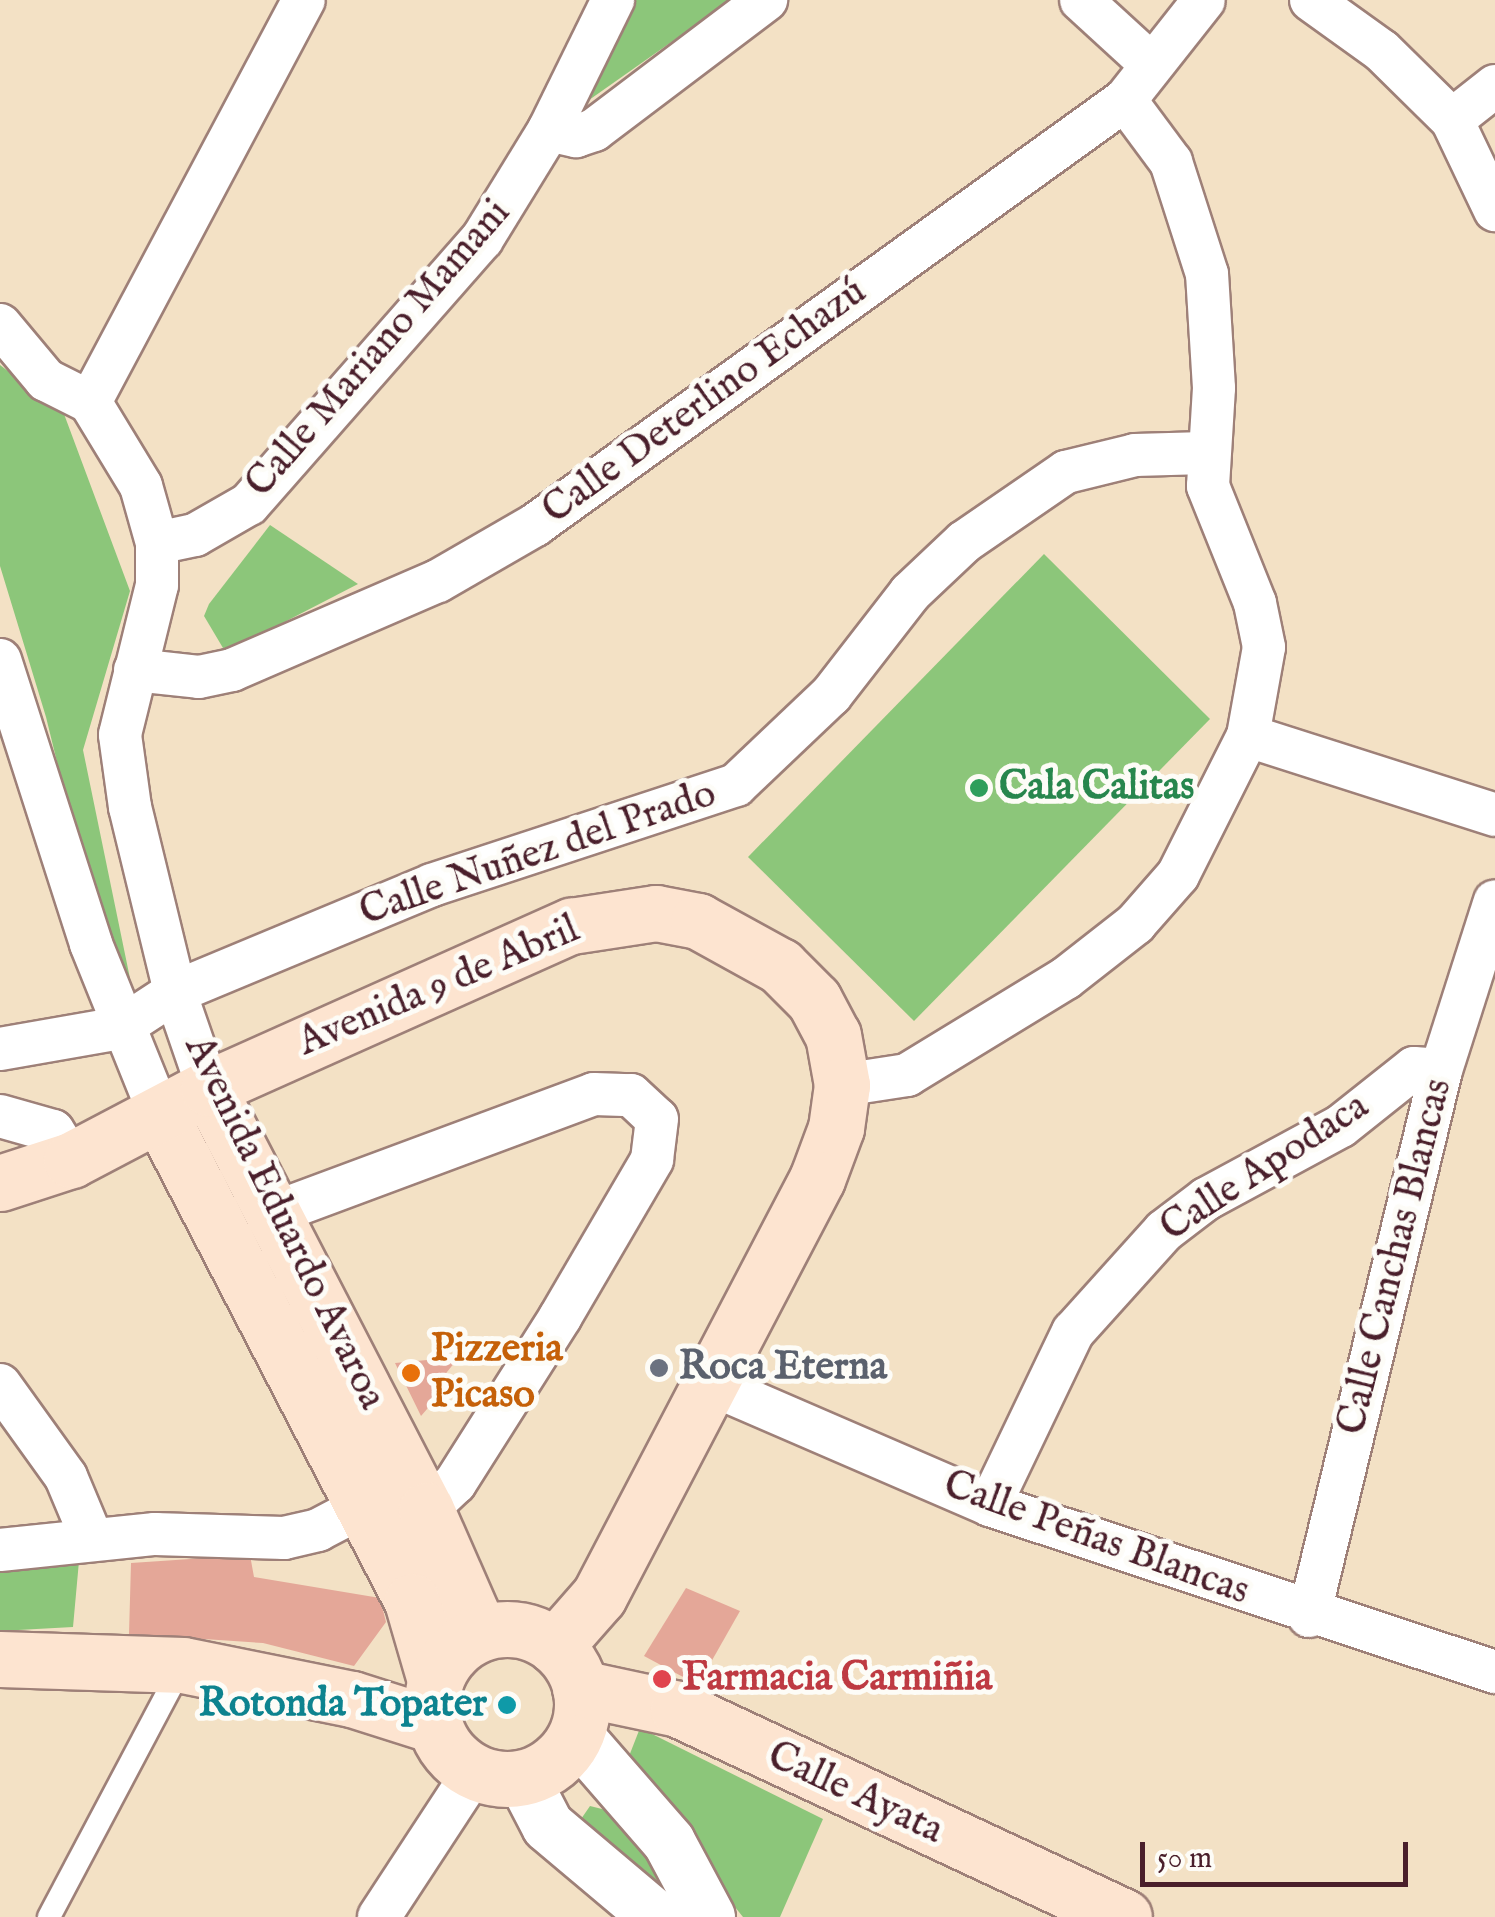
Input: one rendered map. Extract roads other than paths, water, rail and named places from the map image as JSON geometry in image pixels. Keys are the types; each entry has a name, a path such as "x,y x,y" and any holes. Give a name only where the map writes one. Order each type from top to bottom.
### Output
{"main road":[{"name":"Avenida 9 de Abril","path":"0,1183 71,1160 208,1088 571,926 656,913 698,921 780,966 814,1000 834,1035 842,1085 817,1179 706,1382 599,1596 570,1690"},
{"name":"Avenida Eduardo Avaroa","path":"208,1088 426,1510 480,1633"},
{"name":"Avenida Eduardo Avaroa","path":"160,1116 426,1632 434,1703"},
{"path":"519,1629 570,1690 560,1758 498,1775 448,1752 434,1703 452,1651 480,1633 519,1629"},
{"path":"0,1659 183,1665 352,1699 434,1703"},
{"name":"Calle Ayata","path":"570,1690 678,1709 1124,1917"}],"street":[{"path":"0,325 46,380 90,402 304,0"},
{"name":"Calle Mariano Mamani","path":"156,543 195,535 249,504 482,239 549,130 613,0"},
{"path":"549,130 576,136 594,130 766,0"},
{"path":"1080,0 1152,65"},
{"name":"Calle Deterlino Echazú","path":"136,670 200,678 232,670 438,581 502,544 1125,100 1204,0"},
{"path":"1311,0 1382,51 1452,120 1495,210"},
{"path":"1452,120 1495,86"},
{"path":"842,1085 920,1067 1066,978 1135,924 1178,875 1248,736 1264,648 1256,602 1208,486 1206,454 1214,388 1207,274 1171,162 1125,100"},
{"name":"Avenida Eduardo Avaroa","path":"90,402 141,486 156,543 157,585 120,735 130,808 175,992 208,1088"},
{"name":"Calle Nuñez del Prado","path":"120,1028 175,992 432,885 736,785 796,732 910,593 977,533 1066,472 1095,462 1206,454"},
{"name":"Avenida Eduardo Avaroa","path":"0,660 120,1028 160,1116"},
{"path":"1248,736 1495,815"},
{"name":"Calle Canchas Blancas","path":"1310,1616 1441,1070 1495,901"},
{"path":"0,1049 120,1028"},
{"name":"Calle Apodaca","path":"990,1505 1073,1332 1164,1230 1206,1198 1341,1126 1414,1068 1441,1070"},
{"path":"274,1213 594,1094 631,1094 657,1119 652,1160 561,1316 455,1483 426,1510"},
{"path":"0,1116 53,1131 71,1160"},
{"name":"Calle Peñas Blancas","path":"706,1382 990,1505 1310,1616 1495,1672"},
{"path":"0,1385 66,1477 92,1539"},
{"path":"0,1550 199,1532 284,1538 318,1530 364,1506"},
{"path":"570,1690 669,1842 709,1917"},
{"path":"379,1917 498,1775 548,1826 656,1917"}],"lane":[{"path":"48,1917 183,1665"}],"place":[{"name":"Cala Calitas","path":"979,788"},
{"name":"Roca Eterna","path":"659,1368"},
{"name":"Pizzeria Picaso","path":"411,1373"},
{"name":"Farmacia Carmiñia","path":"662,1679"},
{"name":"Rotonda Topater","path":"507,1705"}]}
